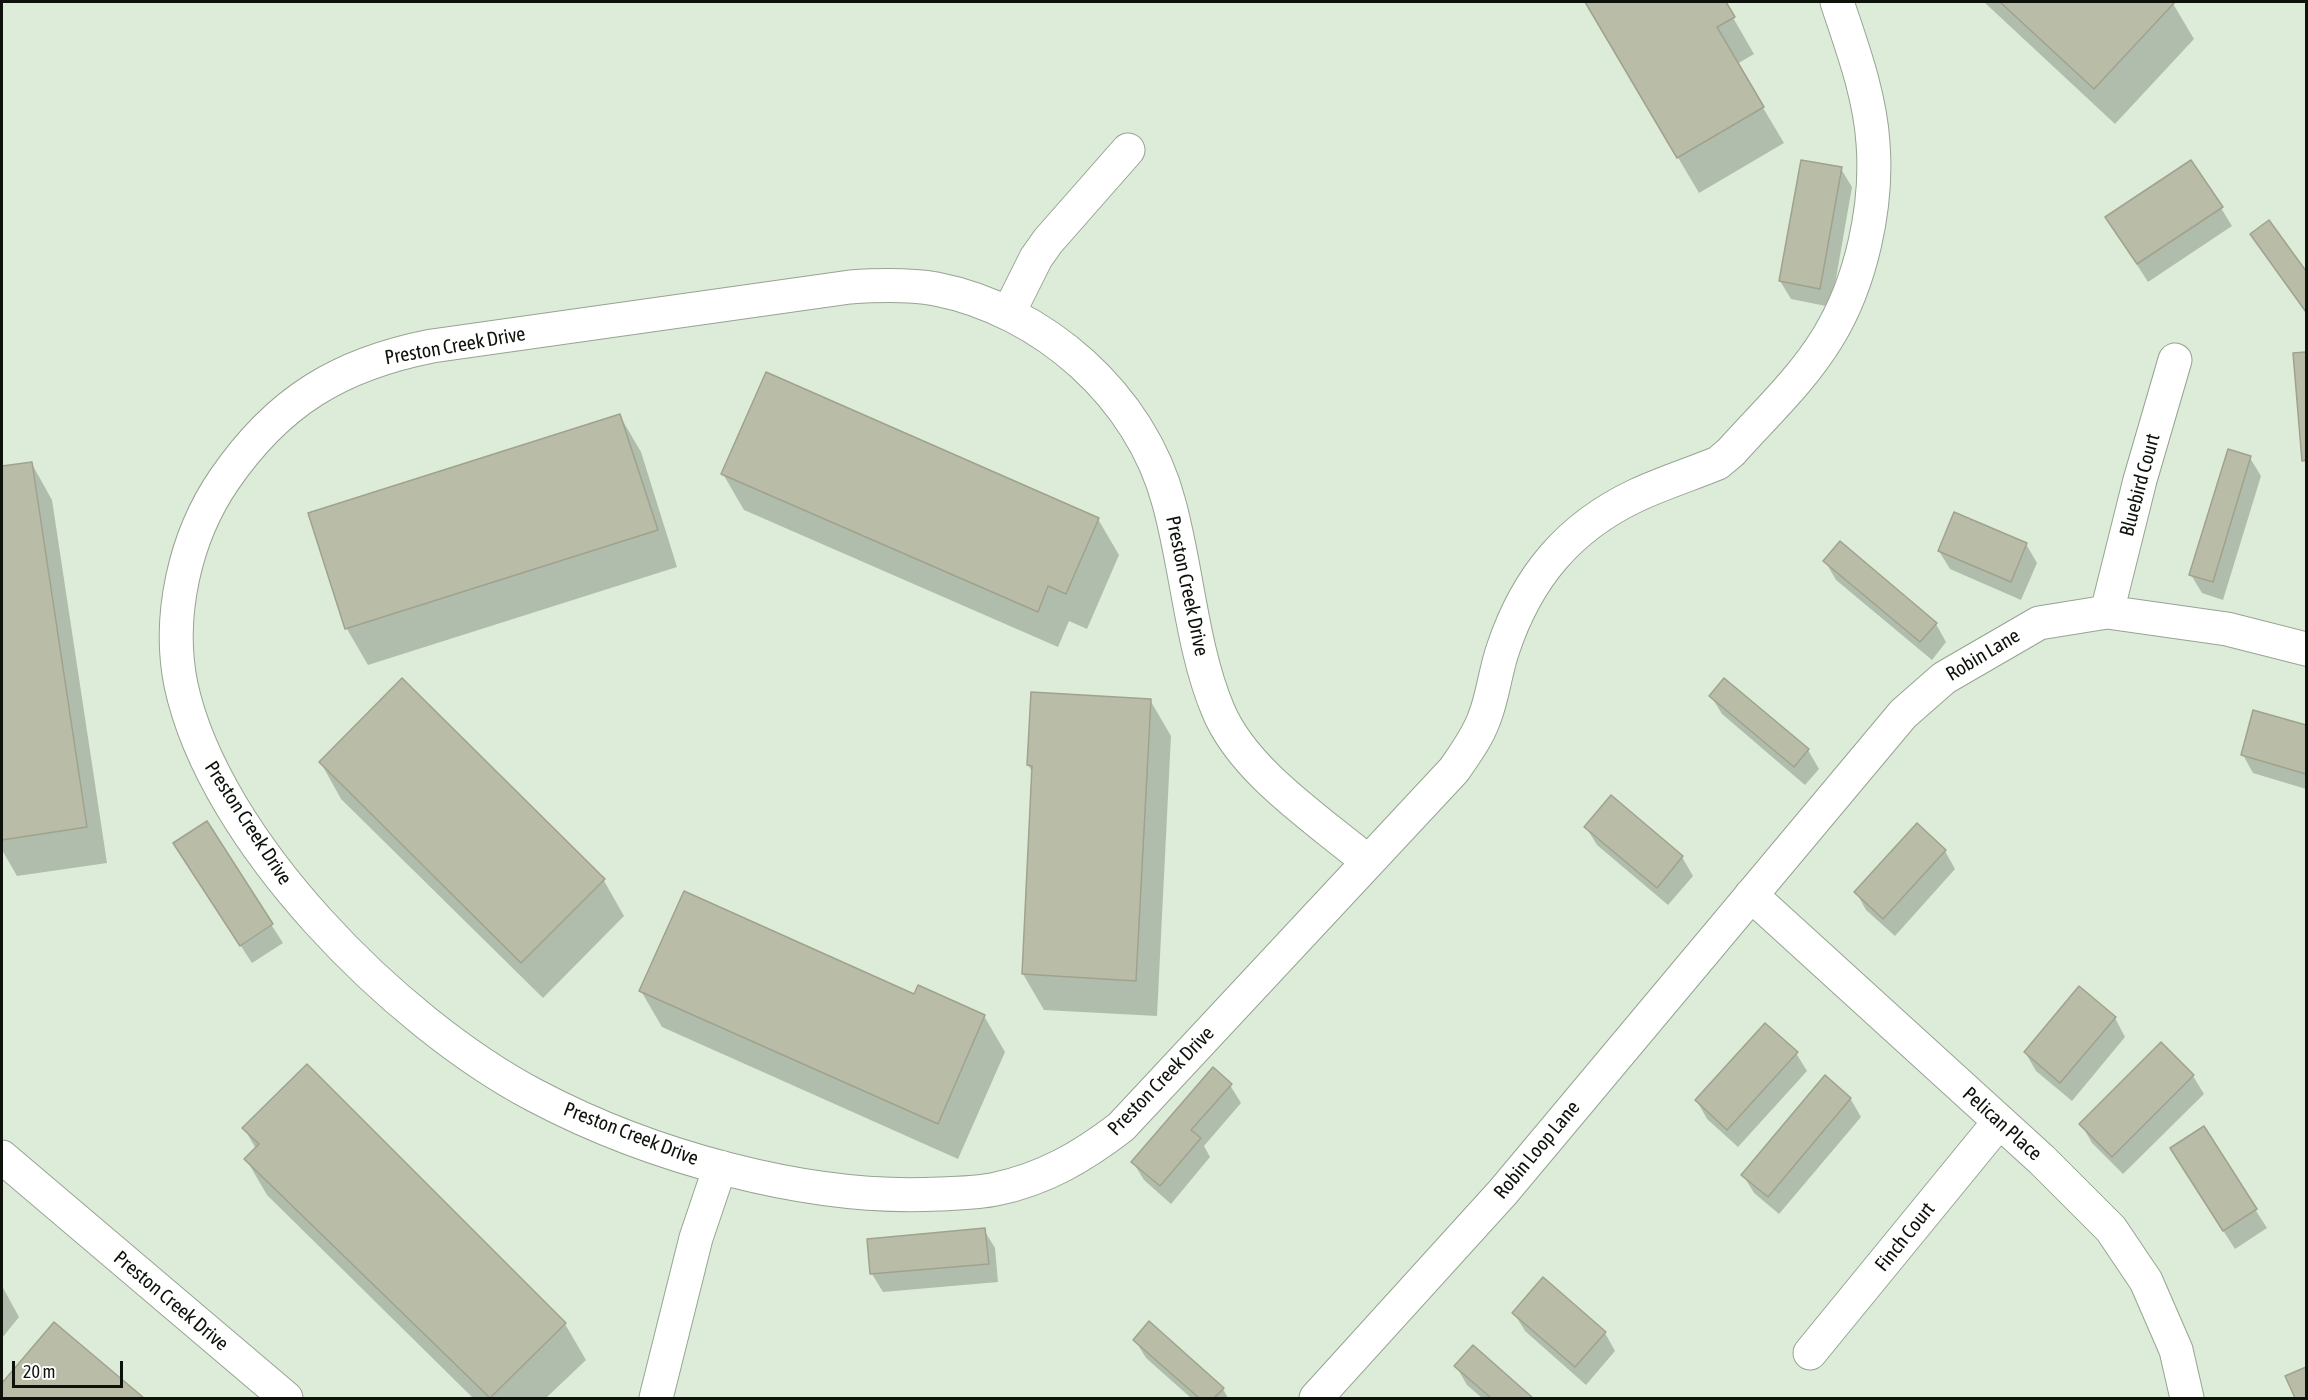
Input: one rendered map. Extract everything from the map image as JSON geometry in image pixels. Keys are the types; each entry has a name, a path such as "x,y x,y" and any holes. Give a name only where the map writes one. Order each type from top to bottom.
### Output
{"street":[{"name":"Preston Creek Drive","path":"1367,861 1276,785 1233,736 1218,712 1207,680 1169,501 1147,448 1112,395 1093,374 1050,338 1009,312 936,289 883,285 399,352 336,375 310,390 282,412 230,470 210,500 198,526 179,600 177,634 180,681 190,718 205,757 253,838 299,901 330,936 406,1005 500,1075 577,1117 720,1167 823,1189 889,1195 993,1190 1063,1167 1121,1127 1454,770 1472,745 1484,720 1503,650 1515,620 1533,586 1563,544 1588,522 1611,508 1718,463 1731,452 1802,373 1828,337 1845,304 1857,268 1868,221 1874,144 1856,57 1838,2"},
{"path":"1009,312 1036,258 1048,241 1128,150"},
{"name":"Bluebird Court","path":"2107,612 2140,480 2175,360"},
{"name":"Robin Lane","path":"1751,895 1904,714 1944,678 2039,623 2107,612 2227,629 2307,649"},
{"name":"Pelican Place","path":"1751,895 2042,1160 2111,1229 2146,1281 2176,1350 2187,1398"},
{"name":"Robin Loop Lane","path":"1316,1398 1503,1192 1751,895"},
{"name":"Finch Court","path":"1810,1353 1999,1122"},
{"name":"Preston Creek Drive","path":"2,1157 286,1398"},
{"name":"Preston Creek Drive","path":"656,1398 696,1238 720,1167"}],"building":[{"path":"1585,2 1726,2 1735,17 1717,27 1764,107 1677,158"},
{"path":"2000,2 2175,2 2094,89"},
{"path":"1801,160 1842,167 1820,289 1779,281"},
{"path":"2191,160 2223,207 2137,264 2105,217"},
{"path":"2269,220 2306,271 2306,312 2250,234"},
{"path":"2306,352 2306,460 2302,461 2293,353"},
{"path":"766,372 1099,518 1066,594 1048,586 1038,612 721,474"},
{"path":"620,414 658,530 345,629 308,513"},
{"path":"2228,449 2251,456 2213,582 2189,575"},
{"path":"32,462 87,827 2,840 2,466"},
{"path":"1954,512 2027,543 2011,582 1938,551"},
{"path":"1840,541 1937,623 1920,642 1823,561"},
{"path":"402,678 605,879 521,963 319,762"},
{"path":"1724,678 1809,749 1794,767 1709,696"},
{"path":"1031,692 1151,699 1136,981 1022,974 1032,766 1027,765"},
{"path":"2253,710 2306,725 2306,774 2241,755"},
{"path":"1611,795 1683,856 1657,888 1584,827"},
{"path":"207,821 273,924 240,946 173,843"},
{"path":"1917,823 1946,850 1883,919 1854,892"},
{"path":"684,891 914,994 918,985 985,1015 938,1124 639,991"},
{"path":"2079,986 2116,1017 2060,1083 2024,1052"},
{"path":"1765,1023 1798,1052 1727,1130 1695,1100"},
{"path":"2161,1042 2194,1075 2112,1157 2079,1124"},
{"path":"307,1064 566,1323 490,1398 244,1159 259,1144 242,1128"},
{"path":"1213,1067 1232,1084 1191,1130 1201,1138 1160,1186 1131,1162"},
{"path":"1825,1075 1851,1098 1768,1197 1741,1175"},
{"path":"2204,1126 2257,1209 2223,1231 2170,1148"},
{"path":"985,1228 989,1264 870,1274 867,1239"},
{"path":"1543,1277 1606,1332 1575,1367 1512,1313"},
{"path":"1149,1321 1224,1388 1214,1398 1199,1398 1133,1340"},
{"path":"54,1322 144,1398 2,1398 2,1383"},
{"path":"1473,1345 1533,1398 1491,1398 1454,1366"},
{"path":"2306,1367 2306,1398 2295,1398 2285,1376"}]}
